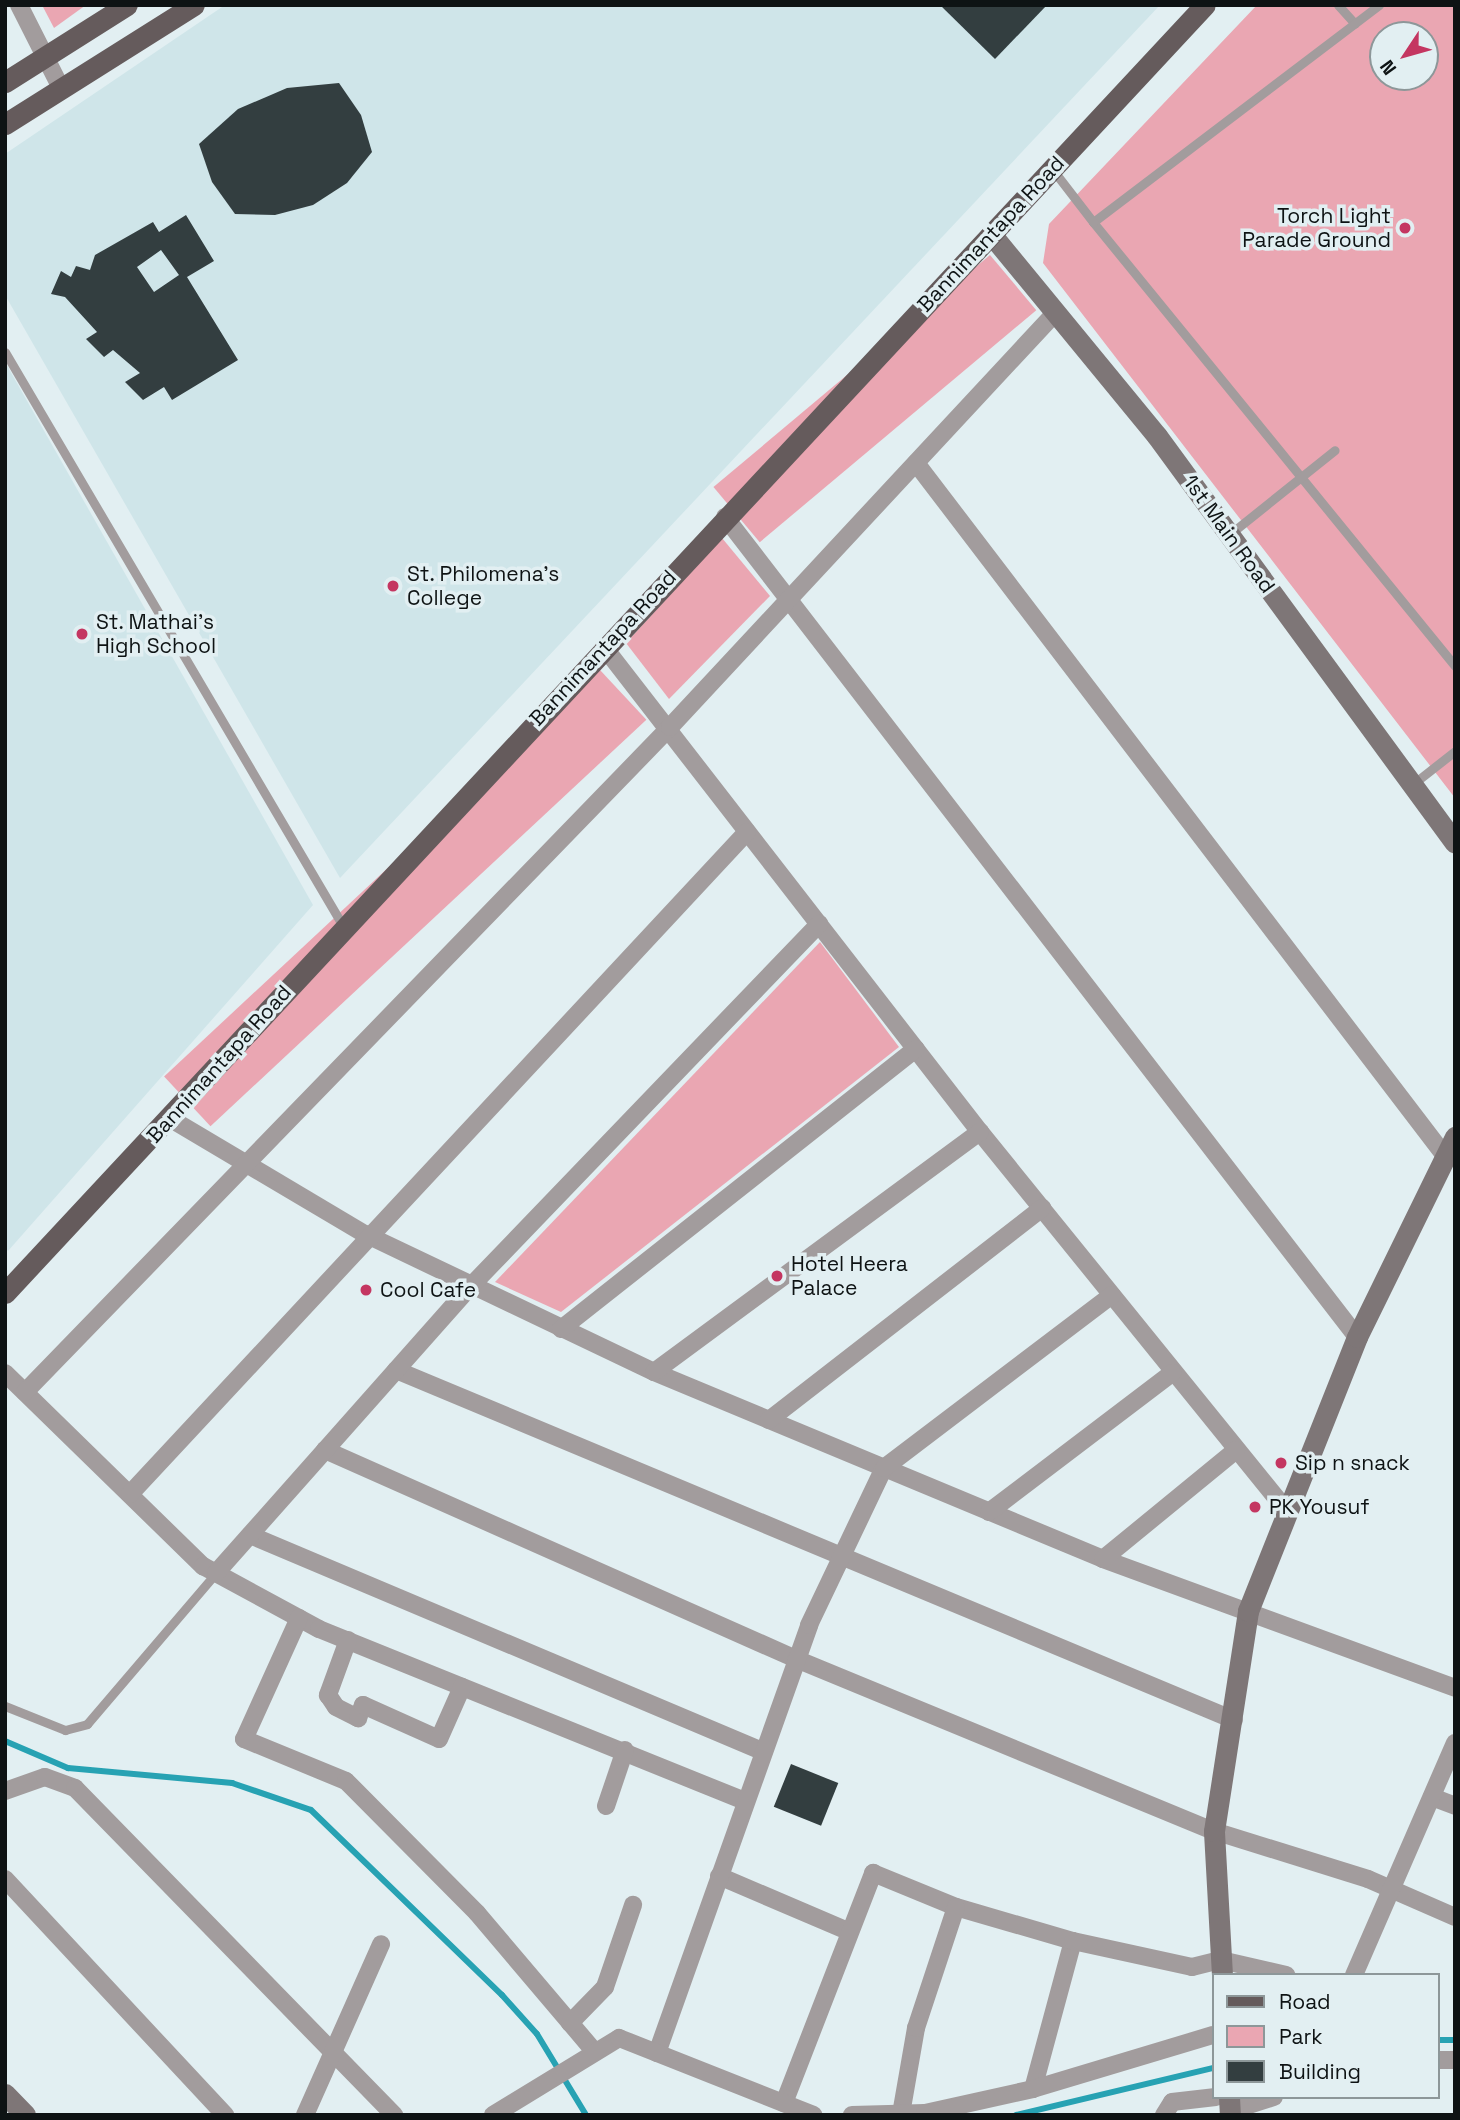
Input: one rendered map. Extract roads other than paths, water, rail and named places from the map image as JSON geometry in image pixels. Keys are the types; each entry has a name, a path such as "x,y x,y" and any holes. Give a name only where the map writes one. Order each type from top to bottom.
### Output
{"main road":[{"path":"5,82 127,5"},
{"path":"5,124 194,5"},
{"name":"Bannimantapa Road","path":"5,1293 171,1119 343,926 1205,5"}],"street":[{"path":"19,5 43,59 62,90"},
{"name":"1st Main Road","path":"991,234 1056,312 1230,534 1455,843"},
{"path":"25,1392 670,727 1056,312"},
{"path":"916,463 1445,1156"},
{"path":"725,517 1356,1337"},
{"path":"604,647 670,727 747,832 980,1132 1172,1373 1288,1512"},
{"path":"130,1494 365,1234 747,832"},
{"path":"216,1573 470,1287 819,924"},
{"path":"561,1329 916,1049"},
{"path":"171,1119 244,1166 365,1234 470,1287 654,1372 1102,1559 1455,1688"},
{"path":"654,1372 980,1132"},
{"path":"1222,1967 1214,1832 1234,1720 1248,1611 1356,1337 1455,1137"},
{"path":"769,1420 1042,1208"},
{"path":"657,2053 796,1659 884,1468 1112,1295"},
{"path":"396,1370 1234,1720"},
{"path":"5,1373 216,1573 299,1618 348,1640 625,1750 745,1801"},
{"path":"989,1512 1172,1373"},
{"path":"325,1450 796,1659 1214,1832 1389,1888 1455,1917"},
{"path":"1102,1559 1236,1450"},
{"path":"250,1535 762,1751"},
{"path":"299,1618 244,1739 346,1781 477,1913 570,2023 589,2056"},
{"path":"348,1640 328,1695 336,1707 358,1718 363,1705 439,1739 462,1687"},
{"path":"1355,1973 1389,1888 1455,1743"},
{"path":"606,1806 625,1750"},
{"path":"5,1791 45,1777 75,1788 335,2059 394,2115"},
{"path":"1432,1797 1455,1806"},
{"path":"784,2103 873,1873 956,1907 1073,1941 1192,1967 1222,1967 1270,1973"},
{"path":"719,1876 850,1932"},
{"path":"5,1880 225,2115"},
{"path":"570,2023 605,1987 633,1905"},
{"path":"901,2114 916,2028 956,1907"},
{"path":"1033,2089 1073,1941"},
{"path":"305,2115 335,2059 381,1944"},
{"path":"852,2115 901,2114 1033,2089 1212,2035"},
{"path":"493,2115 520,2108 537,2088 619,2038 813,2115"},
{"path":"5,2094 25,2115"},
{"path":"1164,2115 1172,2102 1226,2105 1262,2099"}],"lane":[{"path":"1338,5 1355,24"},
{"path":"1093,222 1379,5"},
{"path":"1052,169 1455,666"},
{"path":"5,352 343,926"},
{"path":"1230,534 1335,450"},
{"path":"1413,783 1455,751"},
{"path":"5,1706 65,1730 88,1724 216,1573"}],"waterway":[{"path":"5,1741 68,1768 232,1783 311,1810 502,1995 537,2034 586,2115"},
{"path":"1439,2040 1455,2040"},
{"path":"1016,2115 1212,2068"}],"place":[{"name":"Torch Light Parade Ground","path":"1405,228"},
{"name":"St. Philomena's College","path":"393,586"},
{"name":"St. Mathai's High School","path":"82,634"},
{"name":"Hotel Heera Palace","path":"777,1276"},
{"name":"Cool Cafe","path":"366,1290"},
{"name":"Sip n snack","path":"1281,1463"},
{"name":"PK Yousuf","path":"1255,1507"}]}
